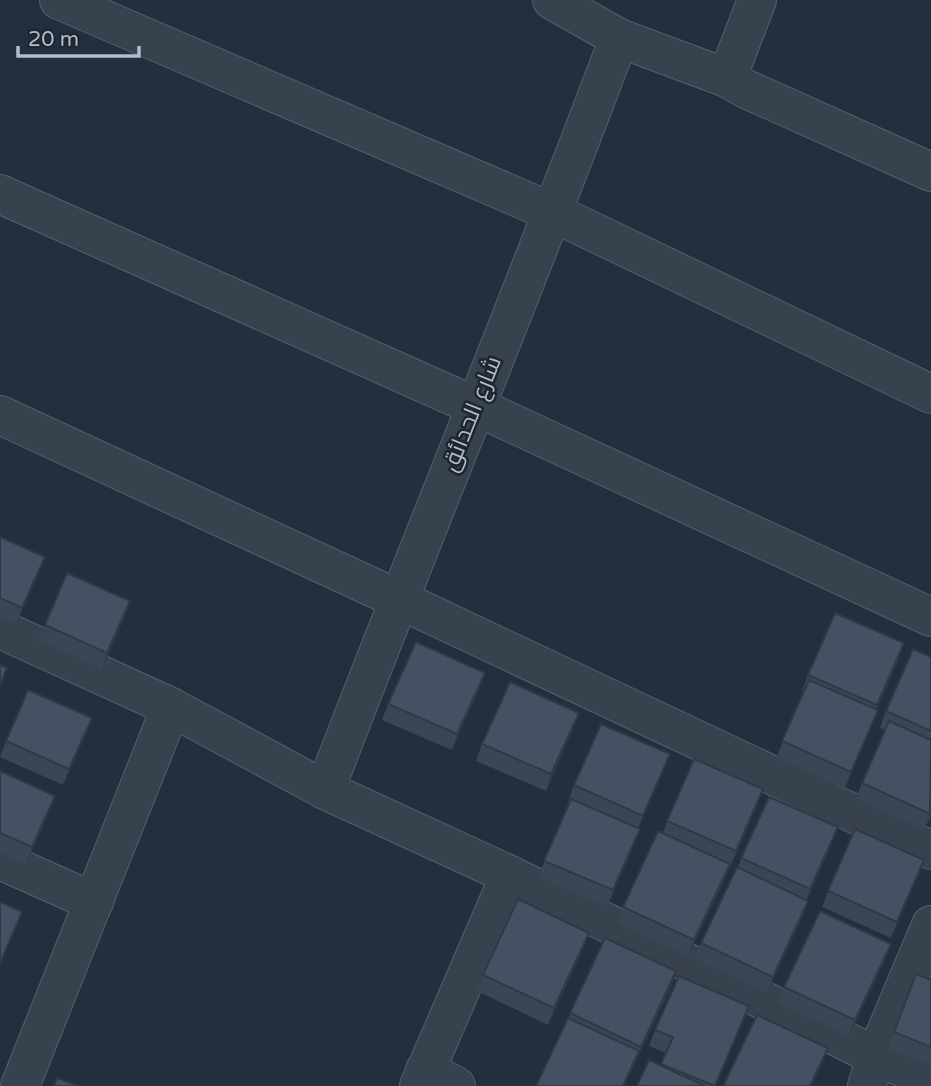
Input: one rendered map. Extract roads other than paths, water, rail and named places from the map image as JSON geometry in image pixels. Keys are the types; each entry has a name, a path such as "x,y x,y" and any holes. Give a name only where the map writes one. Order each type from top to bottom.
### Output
{"street":[{"path":"59,0 554,213 931,394"},
{"path":"552,0 619,38 727,78 931,172"},
{"path":"727,78 757,0"},
{"name":"شارع الحدائق","path":"325,790 398,599 554,213 619,38"},
{"path":"0,194 475,407 931,617"},
{"path":"0,415 931,850"},
{"path":"0,629 171,707 325,790 510,874 872,1071 931,1080"},
{"path":"20,1086 171,707"},
{"path":"0,860 94,902"},
{"path":"433,1081 510,874"},
{"path":"872,1071 931,925"}]}
